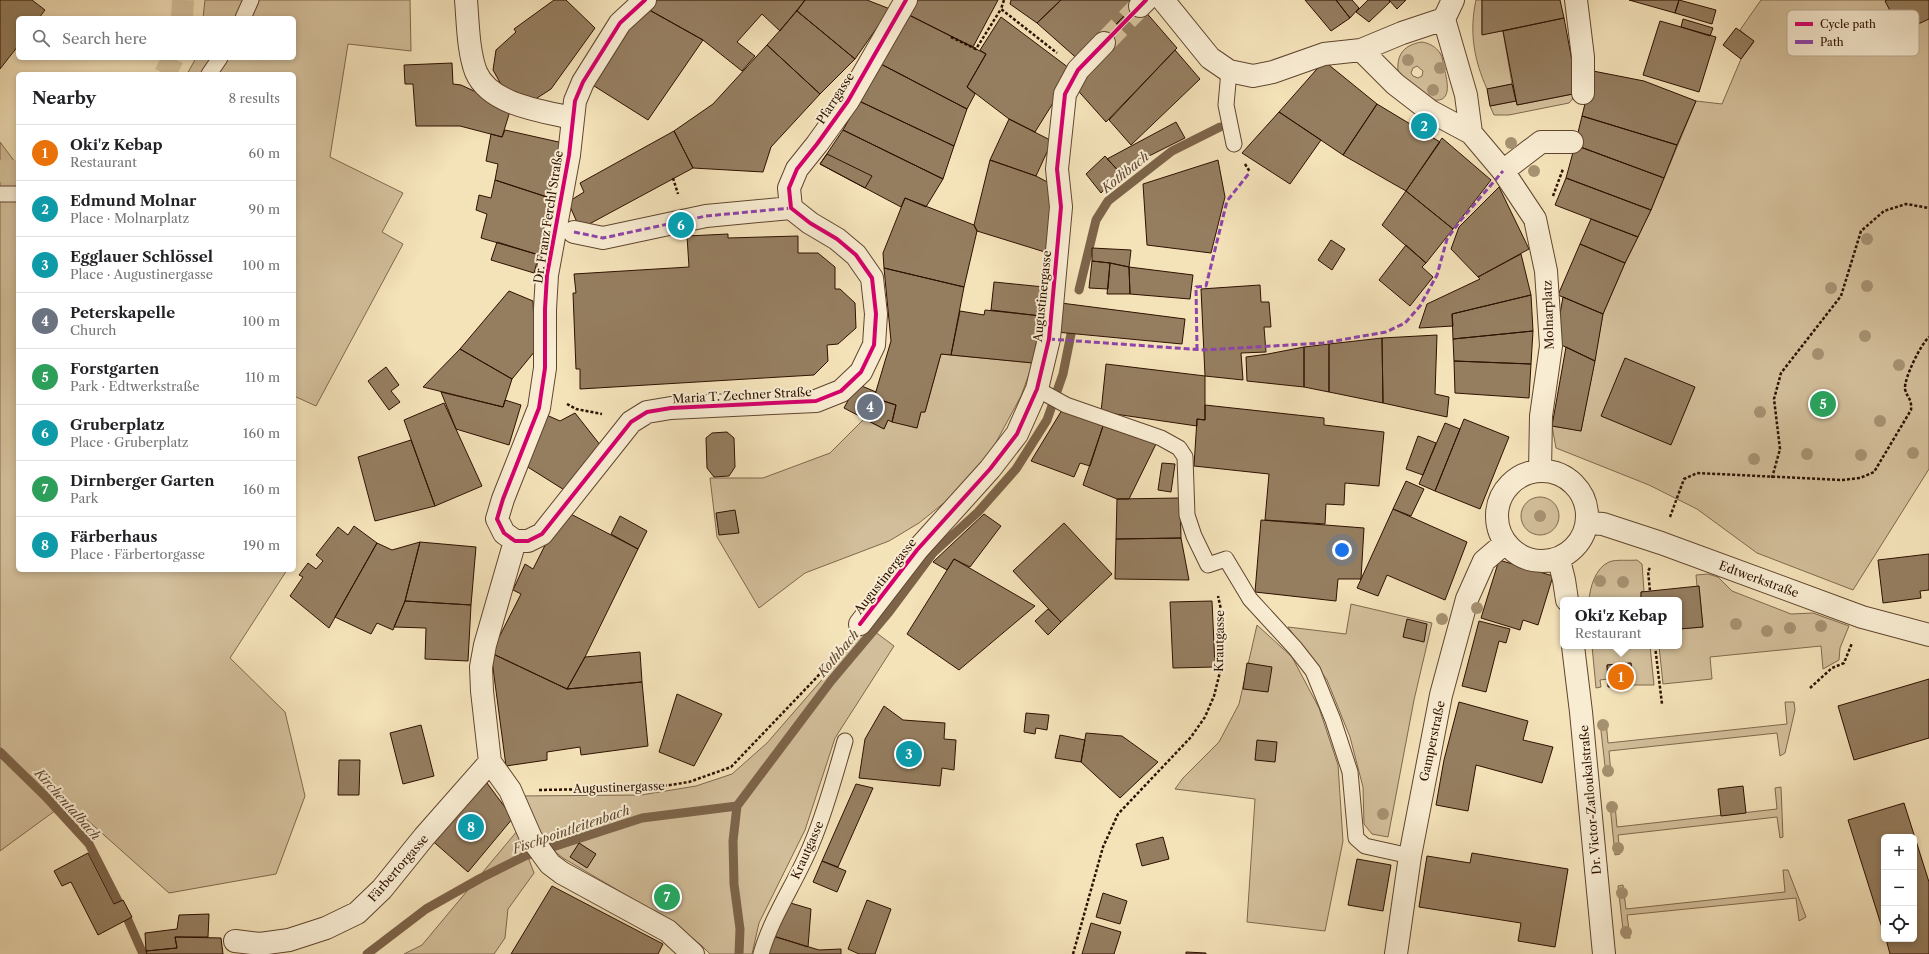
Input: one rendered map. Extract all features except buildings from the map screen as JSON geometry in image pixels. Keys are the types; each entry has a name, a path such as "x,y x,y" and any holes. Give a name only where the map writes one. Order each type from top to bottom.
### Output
{"street":[{"path":"466,0 472,60 477,74 482,82 492,92 506,100 528,108 572,118"},
{"name":"Dr. Franz Ferchl Straße","path":"515,541 504,533 497,519 503,499 539,408 546,368 545,309 547,275 569,155 575,100 582,82 620,23 645,0"},
{"name":"Pfarrgasse","path":"791,208 789,188 797,169 817,144 848,100 906,0"},
{"path":"1163,0 1210,58 1229,71 1253,76 1273,72 1324,54 1361,50 1448,10 1466,95 1471,133"},
{"path":"1576,0 1583,57 1583,93"},
{"name":"Augustinergasse","path":"860,624 917,550 990,470 1017,434 1040,391 1049,339 1061,207 1057,169 1065,94 1078,70 1104,43"},
{"name":"Molnarplatz","path":"1361,50 1395,84 1430,110 1471,133 1503,171 1535,219 1546,271 1551,346 1541,416 1540,470"},
{"path":"1503,171 1542,142 1572,142"},
{"path":"574,232 603,238 706,216 791,208"},
{"name":"Maria T. Zechner Straße","path":"515,541 528,541 542,534 631,422 647,412 671,408 816,401 841,391 861,372 874,345 876,314 872,278 856,255 837,239 810,223 791,208"},
{"path":"1540,470 1560,474 1578,486 1587,503 1588,523 1584,537 1559,560 1544,561 1524,559 1505,543 1497,529 1499,500 1509,484 1523,474 1540,470"},
{"name":"Edtwerkstraße","path":"1588,523 1603,524 1661,543 1862,617 1929,635"},
{"path":"515,541 485,645 481,667 482,691 490,762 510,790 531,838 550,864 562,873 668,931 693,954"},
{"name":"Gamperstraße","path":"1396,954 1410,856 1441,695 1467,599 1484,561 1505,543"},
{"path":"1559,560 1567,597"},
{"name":"Dr. Victor-Zatloukalstraße","path":"1573,649 1581,712 1604,954"},
{"name":"Färbertorgasse","path":"235,941 260,944 289,940 326,928 357,913 382,889 424,837 490,762"}],"lane":[{"path":"243,16 251,0"},
{"path":"210,72 219,60"},
{"path":"1229,71 1226,105 1234,144"},
{"path":"0,194 16,194"},
{"path":"1040,391 1066,405 1162,438 1179,448 1185,457 1187,515 1194,536 1208,565 1226,559 1250,599 1295,648 1313,671 1333,720 1350,772 1356,838 1365,846 1410,856"},
{"name":"Krautgasse","path":"761,954 766,937 812,844 845,741"}],"path":[{"path":"952,37 976,49 1001,9 1004,0"},
{"path":"1001,9 1078,70"},
{"path":"1535,219 1552,197 1572,142"},
{"path":"1772,478 1780,449 1774,399 1781,373 1841,296 1861,231 1884,211 1906,204 1929,208"},
{"path":"1676,498 1684,479 1697,473 1772,478 1812,477 1842,480 1860,478 1874,472 1911,410 1912,401 1905,389 1906,377 1929,337"},
{"path":"1810,688 1832,668 1844,663 1862,617"},
{"path":"1655,649 1662,704"}],"shaded area":[{"path":"205,0 410,0 411,51 348,44 330,157 403,193 382,232 403,244 316,406 296,397 296,72 188,72 195,60 296,60 296,16 203,16"},
{"path":"1476,0 1482,0 1482,34 1503,31 1512,84 1487,89 1479,67 1474,46 1473,23"},
{"path":"1761,0 1929,0 1929,469 1853,590 1757,553 1697,509 1649,485 1556,448 1552,426 1581,431 1603,314 1625,263 1651,210 1696,101 1722,104 1741,59 1754,42 1740,30"},
{"path":"1422,42 1430,44 1441,55 1447,86 1447,91 1442,99 1429,99 1417,93 1399,78 1398,64 1401,54 1404,49","holes":["1417,66 1423,71 1422,76 1418,78 1413,76 1411,73 1413,68"]},
{"path":"1578,93 1569,103 1509,115 1494,115 1490,106 1516,101 1517,105"},
{"path":"0,142 16,163 16,572 286,572 230,658 285,712 305,796 276,874 169,893 67,802 0,851"},
{"path":"941,354 1033,363 1021,396 993,448 955,494 919,523 889,541 805,573 759,608 717,537 710,478 763,478 830,453 864,419 884,429 888,420 917,428 921,412 925,412"},
{"path":"1536,497 1544,497 1551,500 1556,505 1559,516 1556,527 1551,532 1544,535 1536,535 1529,532 1524,527 1521,520 1521,512 1524,505 1529,500"},
{"path":"1637,560 1642,564 1644,591 1641,592 1641,597 1590,597 1597,573 1604,565 1615,561"},
{"path":"1708,574 1718,577 1732,591 1791,614 1813,613 1849,626 1840,648 1839,660 1823,669 1821,646 1710,657 1712,679 1663,684 1659,649 1682,649 1682,629 1703,627 1699,586 1697,586 1696,575"},
{"path":"1351,604 1432,623 1414,700 1388,837 1372,834 1364,824 1363,787 1350,737 1327,680 1288,627 1346,634"},
{"path":"1257,625 1292,657 1319,708 1338,765 1343,841 1325,931 1247,922 1255,799 1175,789 1183,778 1219,742 1239,704"},
{"path":"866,629 878,634 894,646 835,738 805,830 759,923 752,954 710,954 701,945 660,915 563,858 540,840 519,796 641,795 696,786 732,774 767,743"},
{"path":"1592,649 1650,649 1654,685 1633,685 1631,663 1607,665 1608,679 1600,680 1601,687 1596,688"},
{"path":"1785,702 1794,702 1795,710 1785,753 1780,756 1777,733 1609,751 1611,774 1606,775 1600,722 1606,721 1608,743 1787,724"},
{"path":"1781,787 1783,837 1780,838 1777,817 1618,835 1620,854 1615,855 1610,805 1615,805 1617,827 1777,809 1775,788"},
{"path":"518,830 534,873 508,909 505,938 494,954 404,954 422,945"},
{"path":"1783,870 1788,870 1806,917 1799,921 1796,898 1627,915 1630,938 1624,938 1618,886 1623,885 1626,909 1785,892"}],"waterway":[{"name":"Kothbach","path":"1079,290 1096,220 1108,201 1172,151 1220,127"},
{"name":"Kothbach","path":"739,954 740,929 734,884 733,841 737,806 831,681 889,612 933,553 978,512 1016,469 1047,420 1063,374 1071,334"},
{"name":"Kirchentalbach","path":"0,752 45,796 89,844 118,901"},
{"name":"Fischpointleitenbach","path":"367,954 426,909 481,878 525,856 642,818 737,806"},
{"name":"Kirchentalbach","path":"128,920 143,954"}],"tunnel":[{"path":"182,16 183,0"},
{"path":"1104,43 1140,6"},
{"path":"166,72 172,60"},
{"path":"0,171 16,171"}],"marked path":[{"path":"1049,339 1204,350 1323,343 1386,332 1405,323 1420,306 1437,275 1447,239 1460,221 1503,171"},
{"path":"1197,350 1196,287 1206,286 1227,201 1250,172"},
{"path":"574,232 603,238 706,216 791,208"}],"cycle path":[{"path":"645,0 620,23 583,82 575,101 569,155 547,275 545,309 545,368 539,408 503,499 497,519 504,533 515,541 528,541 542,534 631,422 647,412 671,408 816,401 841,391 861,372 874,345 876,314 872,278 856,255 837,239 810,223 791,208 789,188 797,169 848,101 906,0"},
{"path":"860,624 917,550 990,469 1017,434 1037,389 1049,339 1061,207 1057,169 1065,94 1078,70 1146,0"}],"place":[{"name":"Edmund Molnar","path":"1424,126"},
{"name":"Gruberplatz","path":"681,225"},
{"name":"Forstgarten","path":"1823,404"},
{"name":"Peterskapelle","path":"870,407"},
{"name":"Oki'z Kebap","path":"1621,677"},
{"name":"Egglauer Schlössel","path":"909,754"},
{"name":"Färberhaus","path":"471,827"},
{"name":"Dirnberger Garten","path":"667,897"}]}
